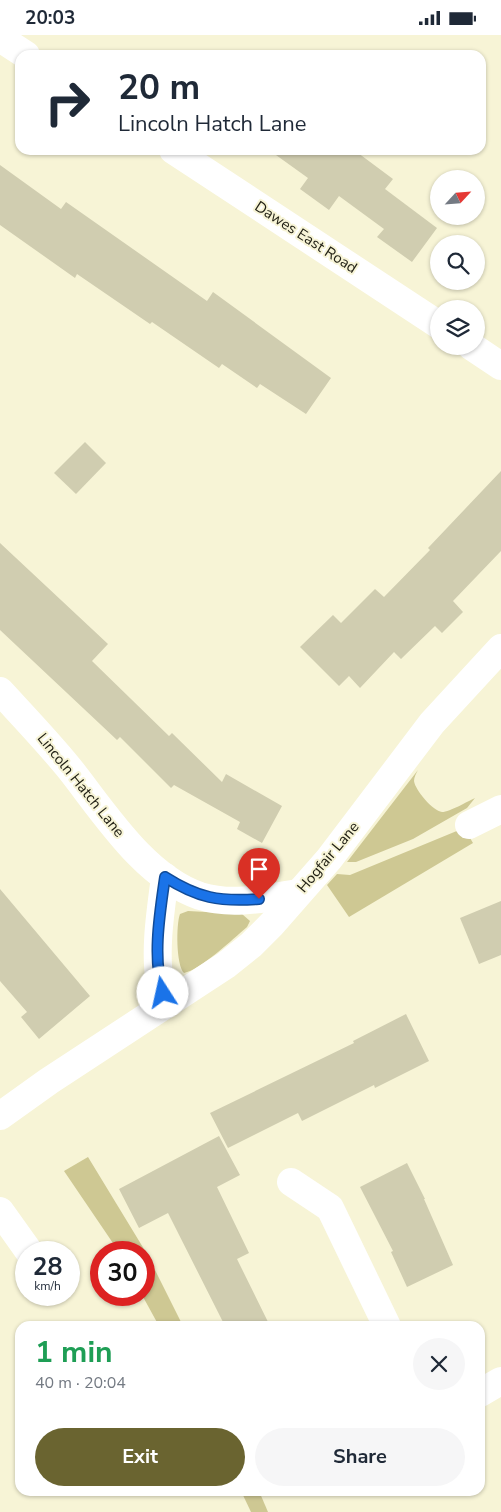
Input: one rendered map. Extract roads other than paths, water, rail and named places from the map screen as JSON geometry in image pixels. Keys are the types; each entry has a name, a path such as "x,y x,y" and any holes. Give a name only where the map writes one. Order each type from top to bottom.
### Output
{"street":[{"path":"0,39 18,50"},
{"name":"Dawes East Road","path":"181,155 430,319"},
{"path":"484,355 501,366"},
{"name":"Hogfair Lane","path":"0,1115 226,965 251,945 329,859 432,723 501,648"},
{"name":"Lincoln Hatch Lane","path":"0,691 68,767 120,834 165,877 201,896 219,899 249,900 298,893"},
{"path":"469,825 501,809"},
{"path":"165,877 158,956 160,981 167,1004"},
{"path":"291,1182 330,1208 385,1321"},
{"path":"0,1211 21,1241"},
{"path":"485,1390 501,1381"}]}
